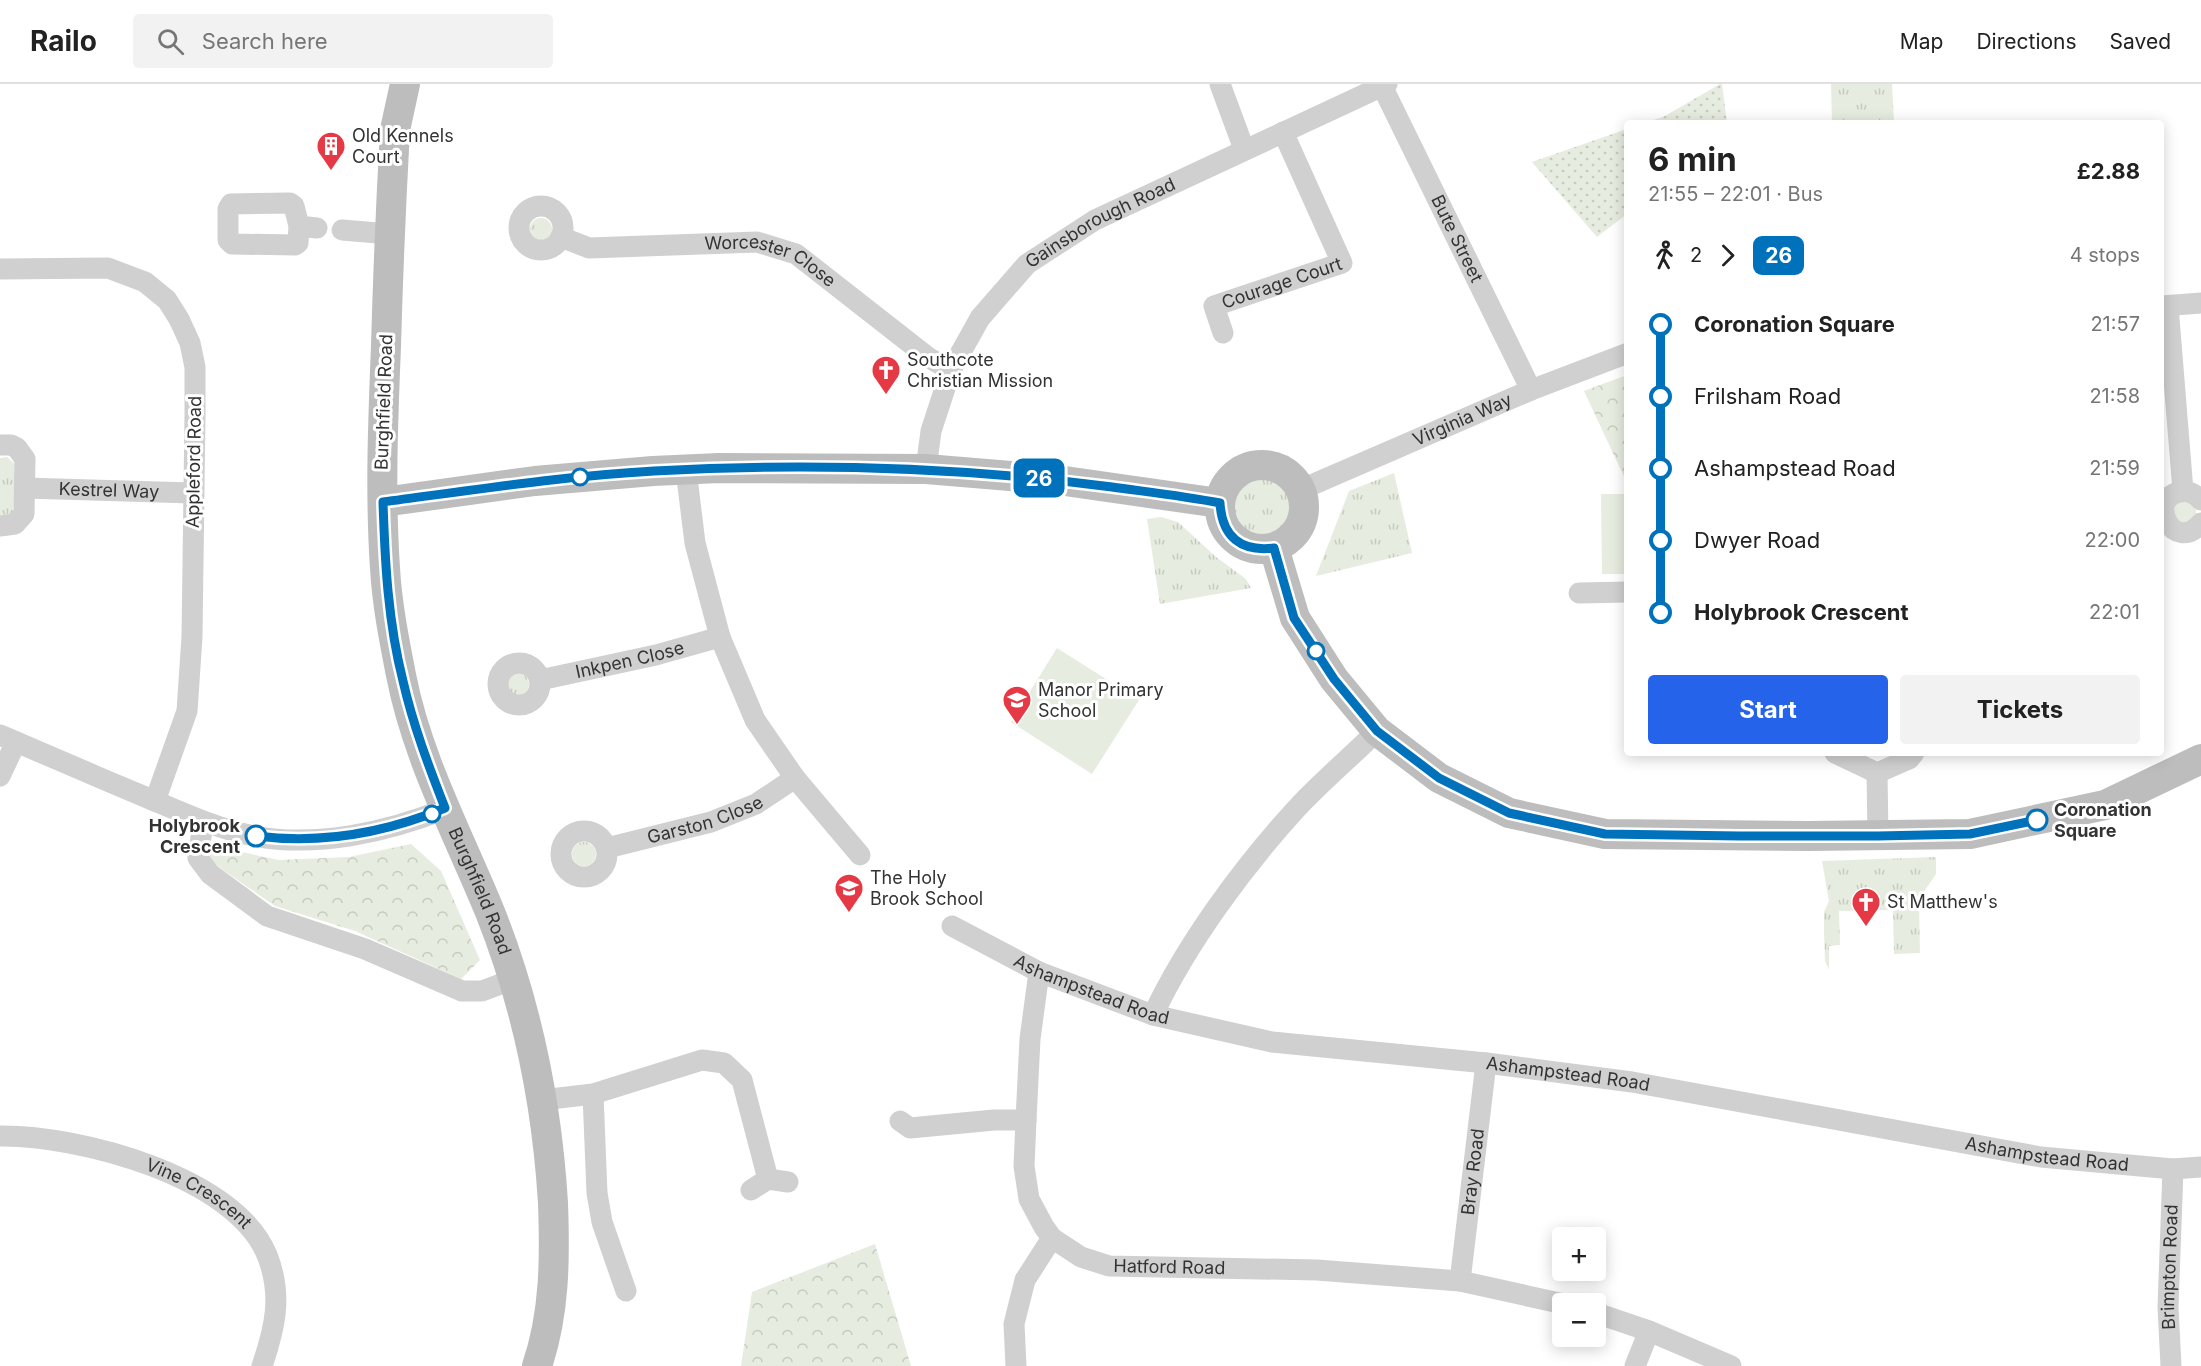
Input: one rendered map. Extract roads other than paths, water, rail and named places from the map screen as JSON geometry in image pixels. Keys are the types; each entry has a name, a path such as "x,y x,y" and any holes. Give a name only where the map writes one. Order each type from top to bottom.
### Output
{"street":[{"name":"Burghfield Road","path":"384,84 385,96 395,130"},
{"name":"Burghfield Road","path":"405,84 395,130 381,462 387,592 402,679 418,737 514,979 530,1040 542,1101 551,1176 555,1247 552,1305 537,1366"},
{"path":"1220,84 1244,149"},
{"name":"Gainsborough Road","path":"926,470 931,431 951,370 980,318 1027,264 1095,219 1384,85"},
{"name":"Bute Street","path":"1384,85 1531,390"},
{"name":"Courage Court","path":"1223,333 1214,306 1342,263 1283,132"},
{"path":"342,230 390,234"},
{"name":"Worcester Close","path":"561,237 589,248 756,242 796,254 929,358 951,370"},
{"name":"Appleford Road","path":"0,269 108,268 145,282 167,300 190,343 195,367 192,637 187,711 155,801"},
{"path":"2201,303 2165,306 2192,495 2177,492 2166,501 2164,507 2165,520 2174,530 2180,532 2194,530 2201,523"},
{"name":"Virginia Way","path":"1300,490 1531,390 1624,355"},
{"path":"0,445 11,445 22,453 25,459 24,514 20,520 9,527 0,526"},
{"path":"1268,465 1281,469 1293,478 1304,500 1304,513 1296,533 1286,543 1274,548 1259,550 1246,547 1233,539 1226,531 1220,517 1220,503 1224,489 1233,477 1245,468 1268,465"},
{"path":"383,502 535,481 719,468 926,470 1058,480 1220,503"},
{"path":"686,470 695,543 720,637 755,720 795,778 860,855"},
{"name":"Kestrel Way","path":"25,488 192,493"},
{"path":"1274,548 1294,618 1334,679 1377,731 1439,778 1509,813 1605,834 1878,836 1970,834 2105,805 2201,759"},
{"path":"1579,593 1624,592"},
{"name":"Inkpen Close","path":"540,680 656,655 720,637"},
{"path":"1154,1016 1170,981 1242,873 1298,807 1377,731"},
{"path":"0,776 8,738 203,823 254,836 283,840 364,833 418,820 445,808"},
{"path":"1841,756 1877,773 1912,756"},
{"path":"1877,773 1878,836"},
{"name":"Garston Close","path":"607,848 711,822 756,804 795,778"},
{"path":"203,823 198,858 210,874 267,916 365,949 462,991 482,991 514,979"},
{"name":"Ashampstead Road","path":"952,926 1039,972 1154,1016 1272,1042 1486,1063 1632,1082 2041,1157 2173,1169 2201,1167"},
{"name":"Hatford Road","path":"1039,972 1030,1039 1026,1120 1024,1166 1029,1200 1052,1238 1081,1257 1109,1266 1317,1270 1460,1281 1552,1301"},
{"path":"542,1101 593,1094 702,1060 724,1063 742,1080 769,1183"},
{"name":"Bray Road","path":"1460,1281 1486,1063"},
{"path":"593,1094 597,1193 602,1222 626,1291"},
{"path":"900,1121 910,1128 994,1120 1026,1120"},
{"name":"Vine Crescent","path":"0,1136 17,1136 88,1146 154,1166 214,1196 249,1224 267,1255 276,1290 275,1325 262,1366"},
{"name":"Brimpton Road","path":"2171,1366 2168,1307 2173,1169"},
{"path":"1016,1366 1014,1324 1025,1280 1052,1238"},
{"path":"1606,1316 1649,1331 1731,1366"},
{"path":"1635,1366 1649,1331"}],"place":[{"name":"Old Kennels Court","path":"331,172"},
{"name":"Southcote Christian Mission","path":"886,396"},
{"name":"Manor Primary School","path":"1017,726"},
{"name":"Coronation Square","path":"2037,820"},
{"name":"Holybrook Crescent","path":"256,836"},
{"name":"The Holy Brook School","path":"849,914"},
{"name":"St Matthew's","path":"1866,928"}]}
